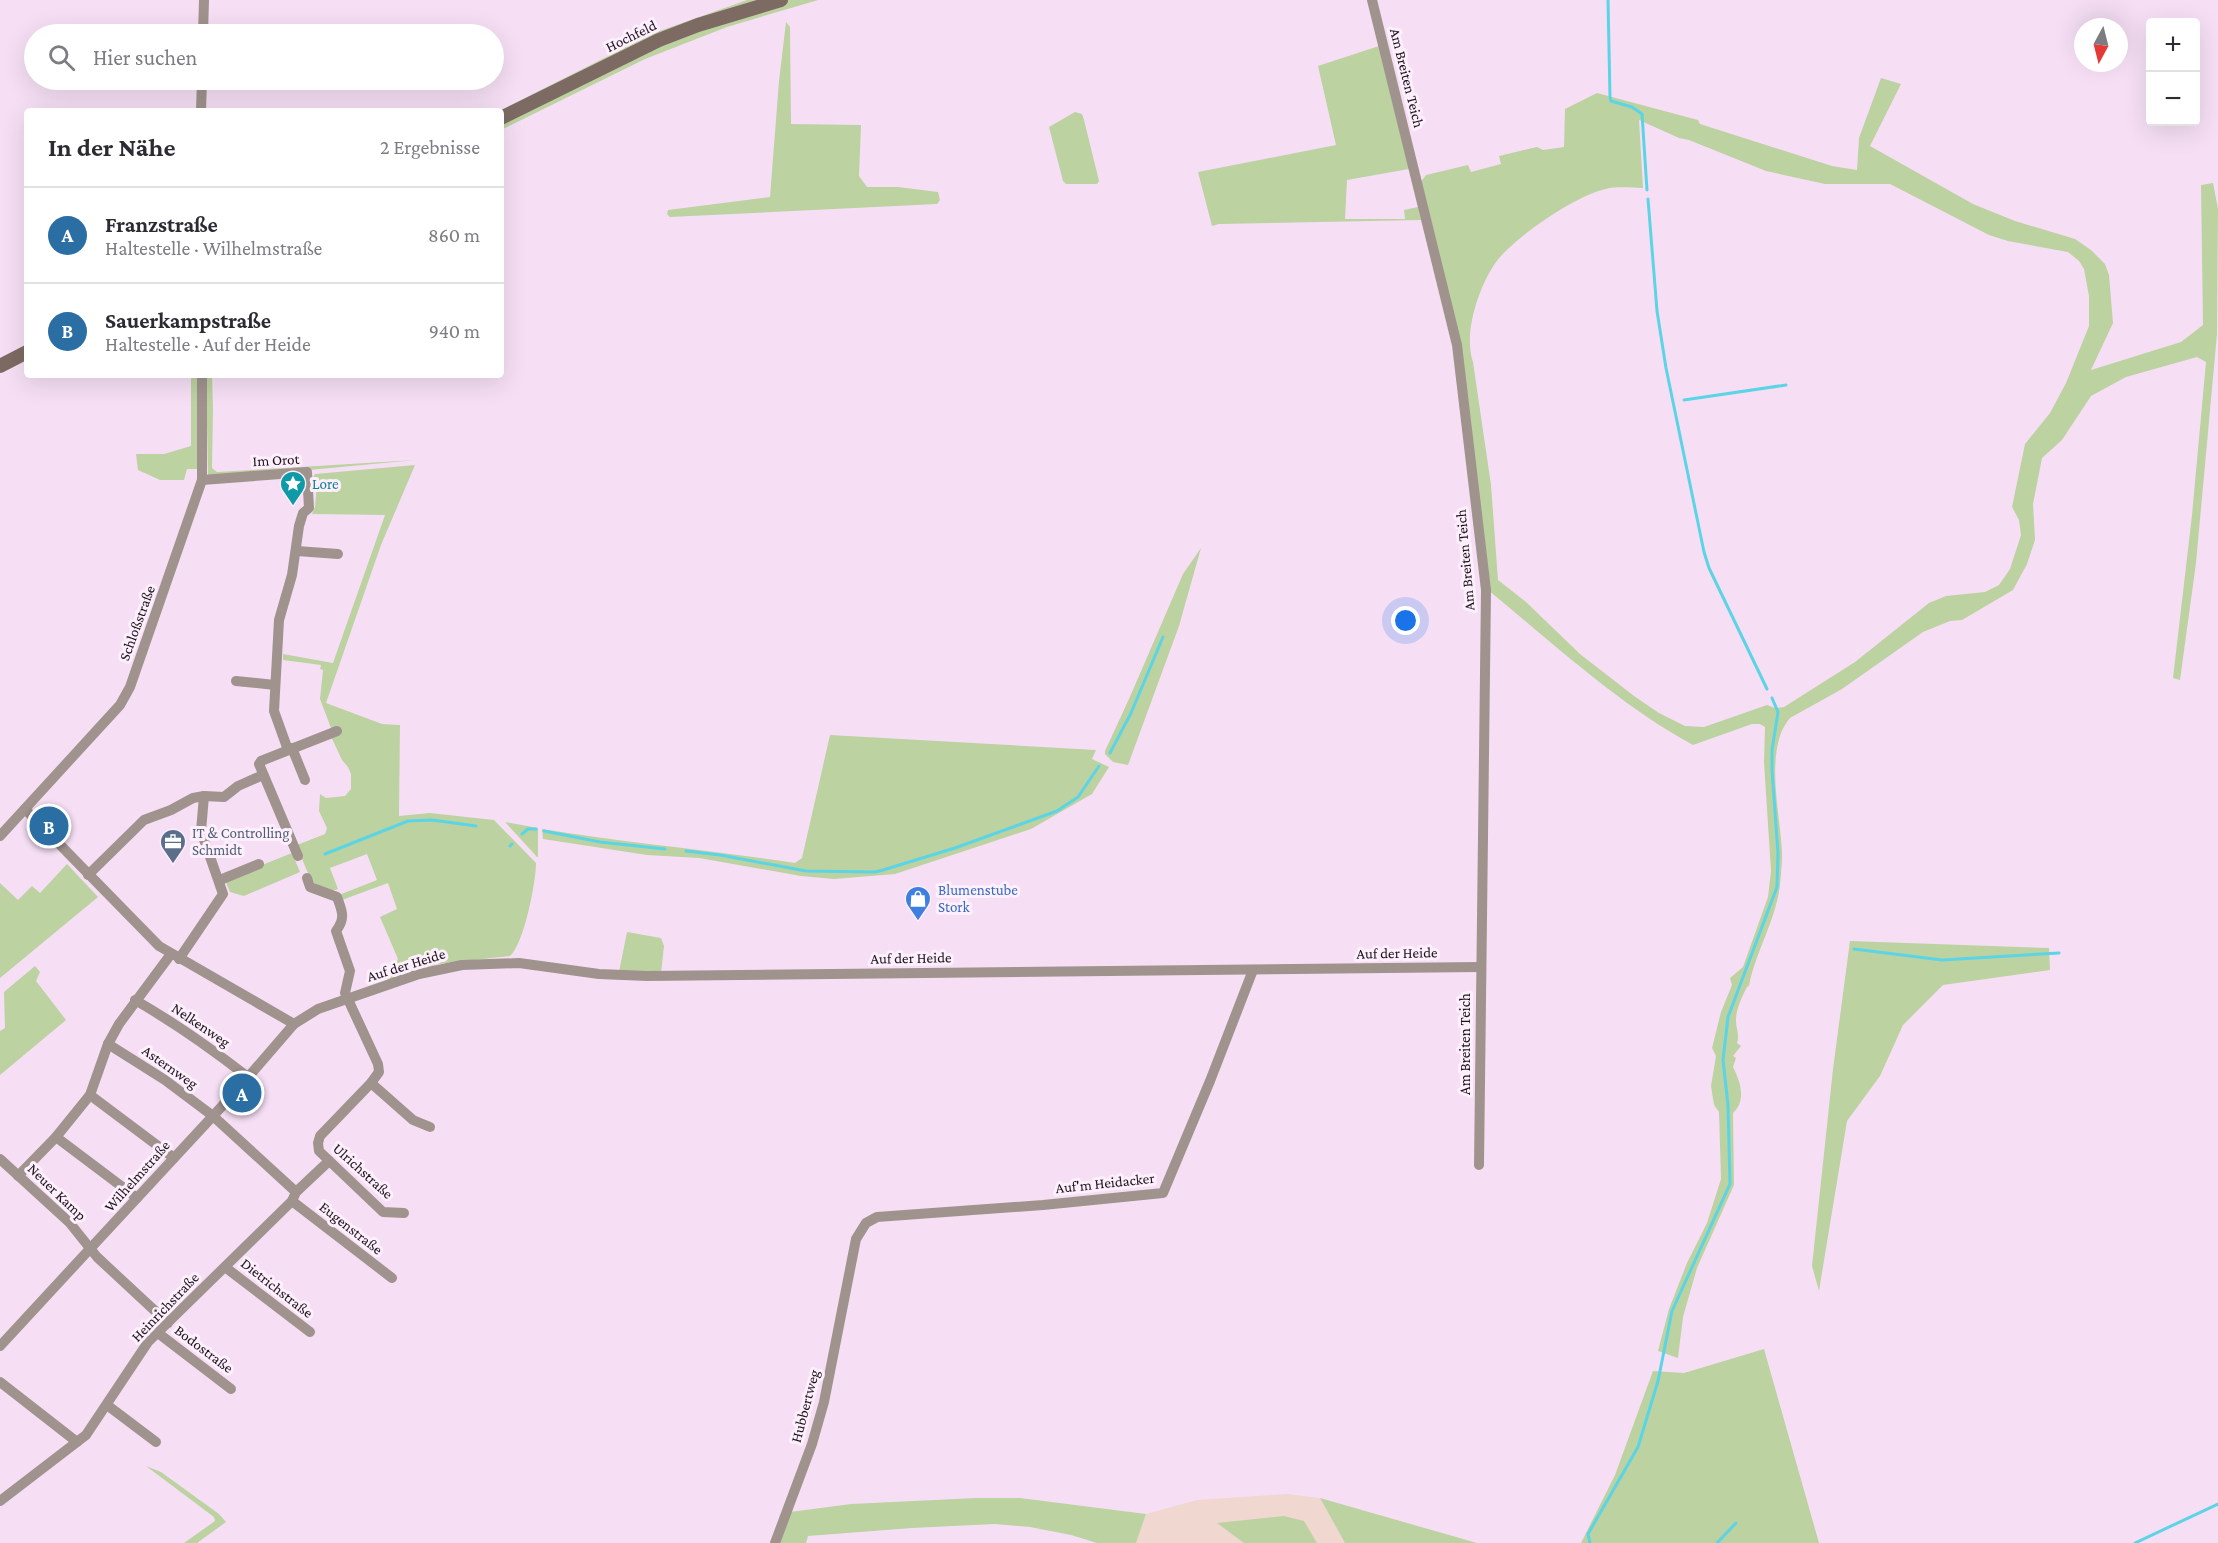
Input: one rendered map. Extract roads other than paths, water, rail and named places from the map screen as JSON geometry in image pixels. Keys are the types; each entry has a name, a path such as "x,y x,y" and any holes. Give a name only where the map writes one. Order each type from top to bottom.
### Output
{"street":[{"path":"203,24 204,0"},
{"name":"Hochfeld","path":"504,117 659,40 698,25 781,0"},
{"name":"Am Breiten Teich","path":"1372,0 1457,345 1486,590 1479,1165"},
{"path":"201,108 202,90"},
{"path":"0,366 24,354"},
{"name":"Schloßstraße","path":"0,836 125,697 169,579 202,480 202,378"},
{"name":"Im Orot","path":"202,480 307,472 309,508 303,513 299,526 292,575 279,620 274,711 304,780"},
{"path":"297,551 338,554"},
{"path":"236,681 275,686"},
{"path":"298,856 259,764 261,760 337,731"},
{"path":"88,875 144,820 171,810 193,798 204,795 224,796 238,786 263,775"},
{"path":"18,1176 56,1137 90,1095 108,1044 119,1024 135,1000 175,956 223,894 201,831 204,795"},
{"path":"25,809 148,937 175,956 294,1024"},
{"path":"220,880 259,864"},
{"name":"Auf der Heide","path":"307,878 310,887 337,897 342,909 343,922 336,931 350,971 345,993 348,1000"},
{"name":"Auf der Heide","path":"294,1024 318,1009 439,969 487,963 519,963 599,974 647,976 1480,967"},
{"name":"Auf'm Heidacker","path":"849,1273 859,1233 866,1223 877,1216 1043,1205 1163,1193 1253,970"},
{"name":"Nelkenweg","path":"135,1000 210,1047 249,1078"},
{"path":"348,1000 378,1064 379,1072 371,1083 413,1120 430,1127"},
{"name":"Wilhelmstraße","path":"0,1346 249,1078 294,1024"},
{"name":"Asternweg","path":"108,1044 165,1080 213,1116 294,1196"},
{"name":"Ulrichstraße","path":"371,1083 320,1136 319,1151 383,1212 404,1213"},
{"path":"90,1095 174,1158"},
{"path":"56,1137 136,1198"},
{"name":"Neuer Kamp","path":"0,1159 69,1222 97,1257 168,1323"},
{"name":"Heinrichstraße","path":"0,1501 86,1434 147,1342 225,1267 329,1161"},
{"name":"Eugenstraße","path":"294,1196 392,1278"},
{"name":"Dietrichstraße","path":"225,1267 310,1332"},
{"name":"Hubbertweg","path":"775,1543 812,1444 824,1402 849,1273"},
{"name":"Bodostraße","path":"158,1333 231,1389"},
{"path":"0,1382 77,1442"},
{"path":"107,1405 156,1442"}],"waterway":[{"path":"1608,0 1610,97 1611,101 1632,107 1642,114 1647,190"},
{"path":"1648,199 1657,311 1666,368 1704,552 1709,568 1767,689"},
{"path":"1684,400 1786,385"},
{"path":"1110,753 1131,713 1163,637"},
{"path":"1590,1543 1588,1534 1638,1447 1658,1381 1672,1311 1730,1184 1728,1105 1723,1060 1728,1017 1777,887 1778,853 1772,750 1778,712 1772,698"},
{"path":"686,851 806,871 875,872 955,848 1057,811 1078,797 1099,766"},
{"path":"325,854 408,821 432,820 476,826"},
{"path":"522,834 528,829 536,829"},
{"path":"544,831 600,842 665,849"},
{"path":"1854,949 1942,960 2059,953"},
{"path":"2135,1543 2218,1504"},
{"path":"1717,1543 1736,1523"}],"place":[{"name":"Lore","path":"293,507"},
{"name":"Sauerkampstraße","path":"49,826"},
{"name":"IT & Controlling Schmidt","path":"173,865"},
{"name":"Blumenstube Stork","path":"918,922"},
{"name":"Franzstraße","path":"242,1093"}]}
